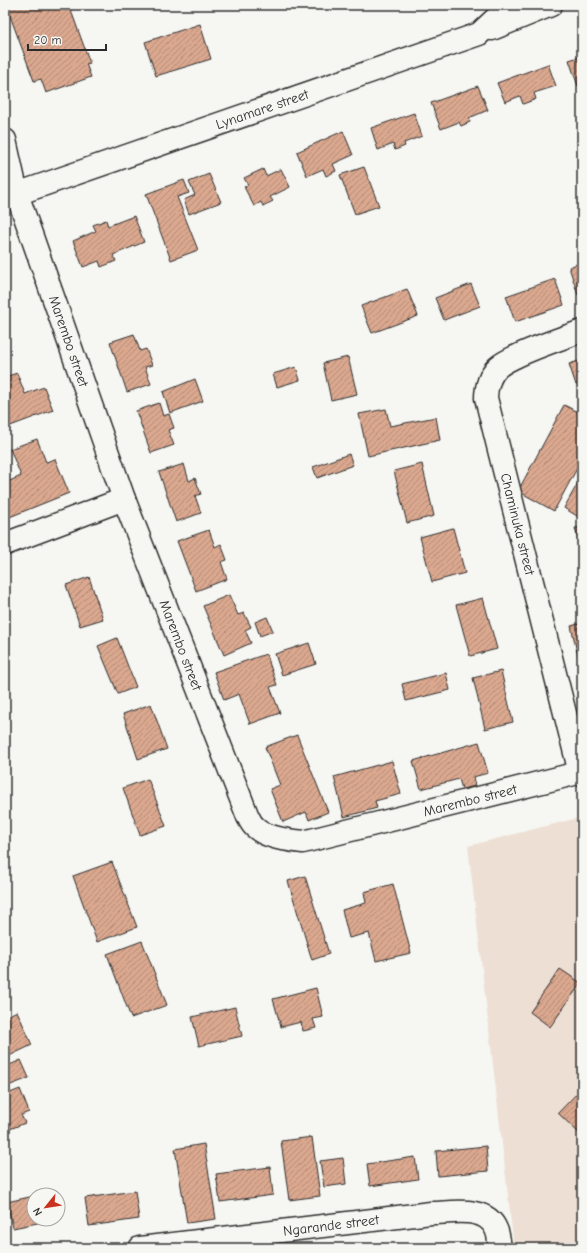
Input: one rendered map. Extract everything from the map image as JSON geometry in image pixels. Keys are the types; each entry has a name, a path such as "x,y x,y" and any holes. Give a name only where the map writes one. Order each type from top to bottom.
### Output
{"street":[{"name":"Lynamare street","path":"11,196 479,34 510,5"},
{"path":"479,34 551,5"},
{"name":"Marembo street","path":"5,140 11,196 124,499 248,817 255,827 265,833 283,840 303,842 581,773"},
{"name":"Chaminuka street","path":"581,773 486,398 486,390 488,381 497,368 504,363 535,347 582,331"},
{"path":"5,544 124,499"},
{"name":"Ngarande street","path":"140,1248 431,1213 464,1212 481,1214 489,1219 496,1228 500,1248"}],"shaded area":[{"path":"582,817 582,1248 514,1248 468,846"}],"building":[{"path":"6,5 69,5 90,63 86,64 91,77 46,93 41,79 34,81"},
{"path":"200,24 211,59 156,76 145,42"},
{"path":"582,56 582,85 578,86 569,60"},
{"path":"548,64 556,86 534,93 536,99 523,104 520,96 505,102 497,83"},
{"path":"478,86 488,110 469,118 470,122 461,126 459,122 441,129 431,103"},
{"path":"414,113 422,136 404,143 405,146 395,150 393,144 378,150 371,128"},
{"path":"343,131 353,155 333,164 336,171 326,176 323,169 307,176 297,152"},
{"path":"364,167 379,206 355,214 340,175"},
{"path":"263,169 266,176 281,169 290,187 270,197 273,201 263,206 261,202 254,206 244,187 248,185 244,178"},
{"path":"209,174 221,202 189,214 184,200 195,195 189,182"},
{"path":"184,180 189,193 177,197 198,250 171,260 146,194"},
{"path":"134,216 144,242 113,255 116,261 101,267 99,261 83,267 73,241 96,231 93,225 106,220 108,226"},
{"path":"582,262 582,294 578,295 569,267"},
{"path":"555,279 564,305 515,322 506,296"},
{"path":"471,284 480,306 444,320 435,298"},
{"path":"407,289 418,316 372,333 361,306"},
{"path":"134,334 140,351 146,349 152,365 145,367 151,384 127,392 110,342"},
{"path":"348,357 357,394 331,400 323,363"},
{"path":"582,360 582,383 576,385 569,364"},
{"path":"296,367 300,380 277,387 273,374"},
{"path":"17,373 25,394 44,387 53,410 5,428 5,377"},
{"path":"195,379 203,401 170,413 163,392"},
{"path":"159,403 163,416 169,414 174,428 168,430 174,445 151,453 136,411"},
{"path":"564,405 582,414 582,459 554,511 518,491"},
{"path":"386,409 390,426 436,417 440,440 368,456 359,414"},
{"path":"37,439 46,462 55,459 69,493 7,518 5,513 5,483 21,476 10,449"},
{"path":"349,454 353,465 317,478 313,467"},
{"path":"582,463 582,476 577,473"},
{"path":"184,464 189,481 195,478 201,494 195,496 201,513 176,522 159,472"},
{"path":"422,464 434,516 407,523 394,471"},
{"path":"578,483 582,485 582,519 564,508"},
{"path":"582,527 582,553 575,528"},
{"path":"453,528 465,573 432,582 420,537"},
{"path":"209,530 215,547 221,544 227,560 221,562 227,579 196,591 177,541"},
{"path":"89,577 103,619 80,626 66,585"},
{"path":"229,595 238,615 244,613 251,627 245,630 251,643 224,655 203,606"},
{"path":"483,598 497,649 470,656 456,605"},
{"path":"267,617 273,631 260,636 255,622"},
{"path":"582,623 582,673 571,626"},
{"path":"117,638 136,687 118,694 98,646"},
{"path":"309,643 316,664 282,675 275,654"},
{"path":"266,654 277,685 270,687 280,713 250,724 239,694 224,700 214,672"},
{"path":"501,671 513,722 485,729 473,678"},
{"path":"446,673 450,690 406,701 402,684"},
{"path":"151,704 167,749 138,759 123,714"},
{"path":"297,735 328,812 309,820 306,812 283,822 270,789 280,785 265,747"},
{"path":"479,742 488,773 473,777 475,786 462,789 459,779 421,789 413,761"},
{"path":"392,761 401,794 375,801 377,808 344,817 334,777"},
{"path":"148,779 166,826 140,835 123,788"},
{"path":"112,862 137,927 97,942 73,876"},
{"path":"305,876 329,954 312,960 288,881"},
{"path":"393,884 411,953 376,961 369,933 349,938 342,910 366,903 364,892"},
{"path":"142,941 167,1005 131,1018 107,954"},
{"path":"560,969 581,983 550,1027 530,1012"},
{"path":"316,988 323,1017 313,1019 316,1028 303,1031 301,1022 281,1027 273,999"},
{"path":"235,1007 242,1036 199,1046 192,1017"},
{"path":"17,1011 32,1045 5,1058 5,1017"},
{"path":"21,1060 29,1078 8,1086 5,1078 5,1067"},
{"path":"582,1088 582,1136 558,1113"},
{"path":"20,1089 29,1112 21,1115 25,1123 5,1131 5,1095"},
{"path":"312,1137 320,1196 289,1200 281,1141"},
{"path":"204,1144 216,1219 187,1223 175,1149"},
{"path":"486,1146 488,1171 438,1176 436,1151"},
{"path":"415,1157 418,1179 370,1186 367,1164"},
{"path":"343,1158 346,1184 324,1187 320,1161"},
{"path":"270,1167 273,1195 220,1202 216,1174"},
{"path":"135,1191 139,1219 89,1226 85,1198"},
{"path":"26,1198 26,1225 13,1228 7,1202"}]}
